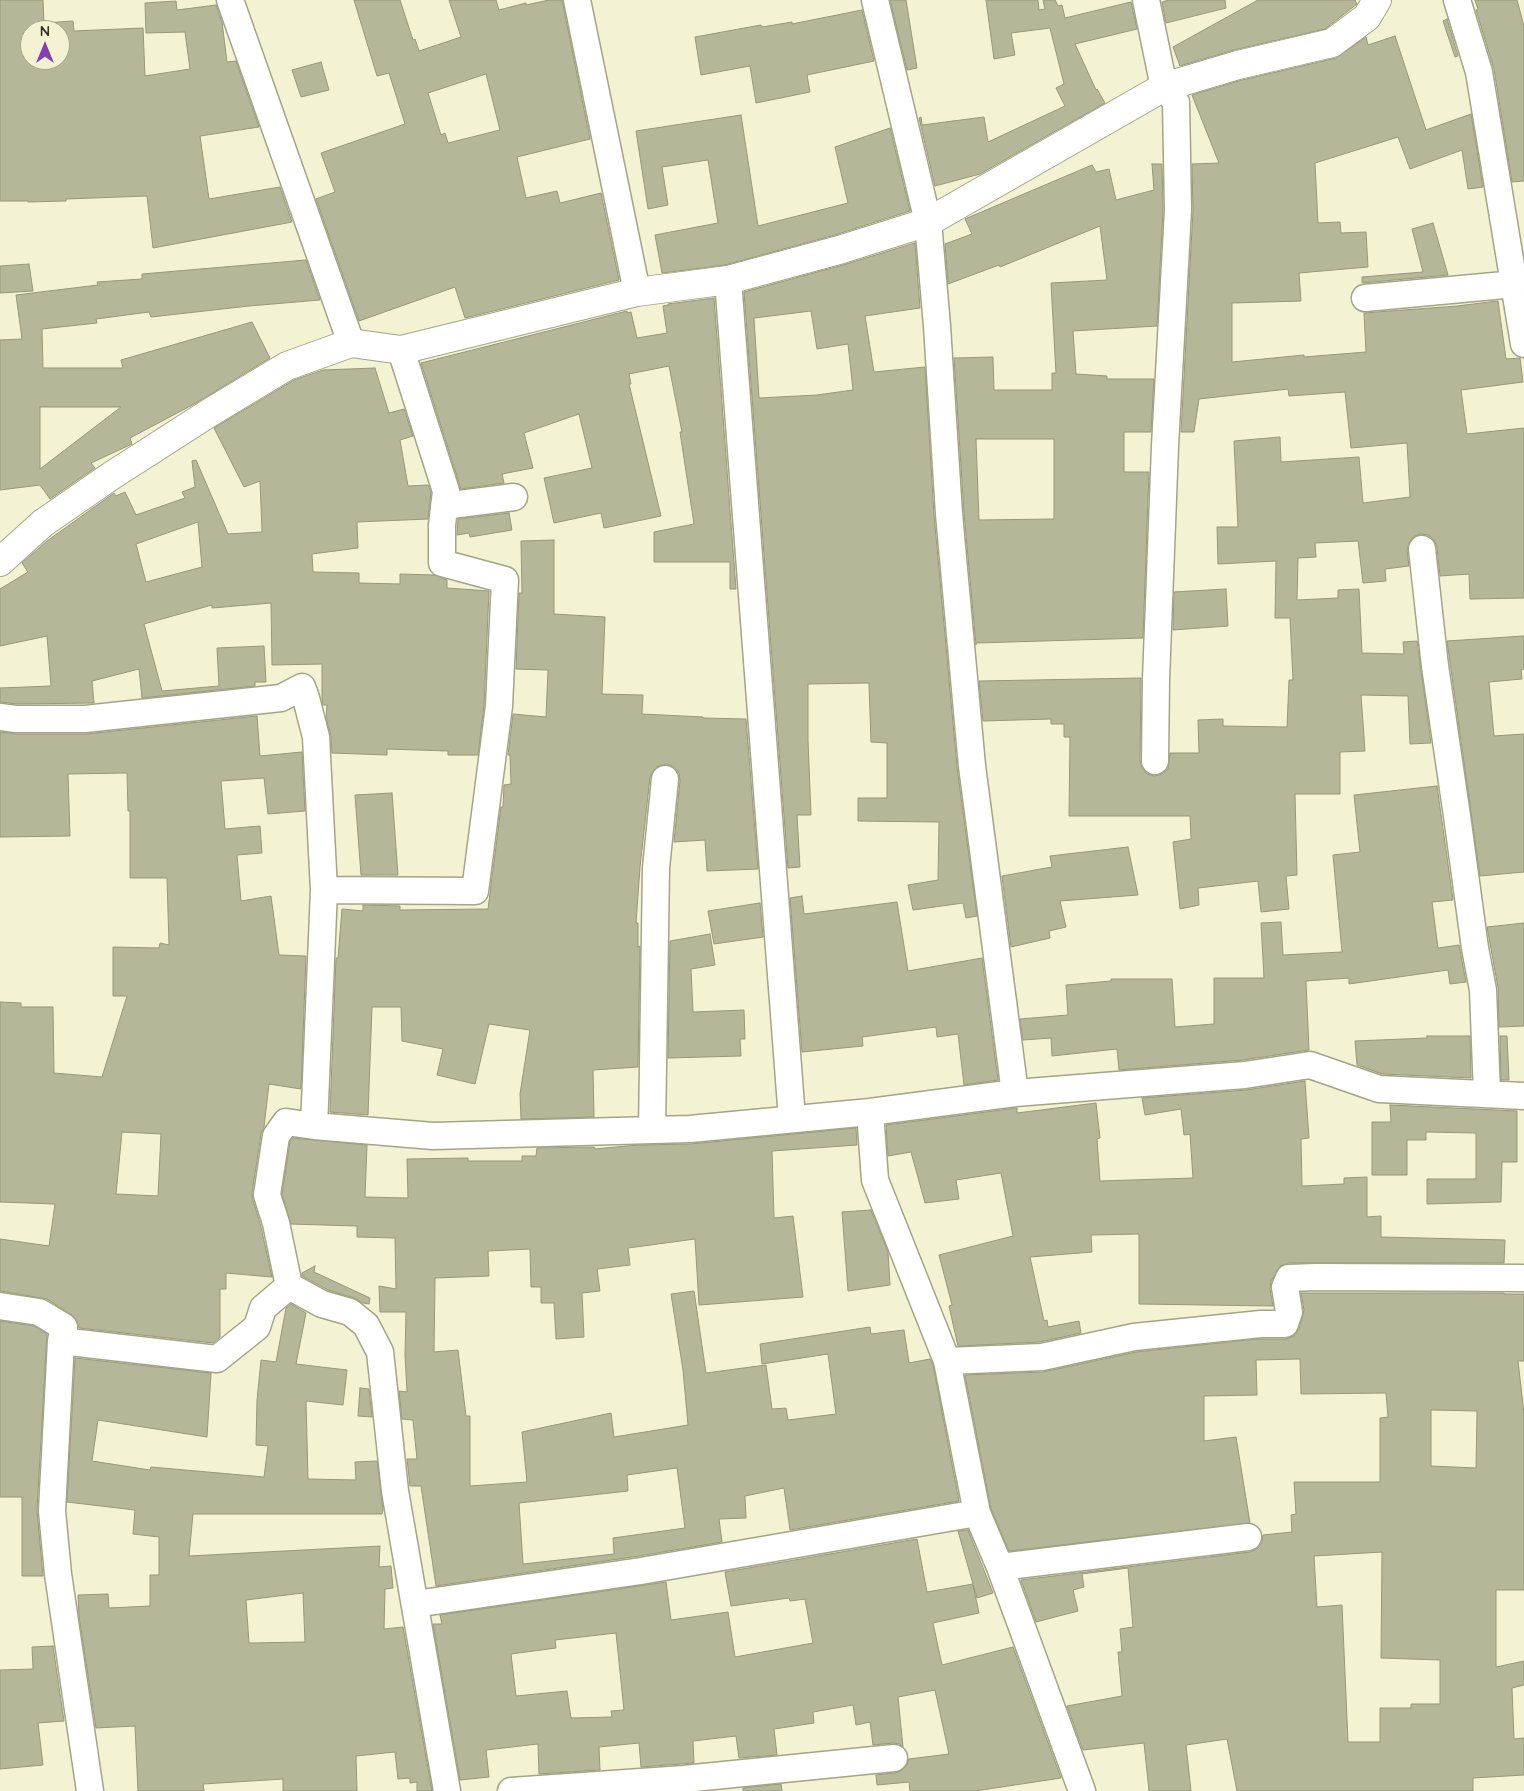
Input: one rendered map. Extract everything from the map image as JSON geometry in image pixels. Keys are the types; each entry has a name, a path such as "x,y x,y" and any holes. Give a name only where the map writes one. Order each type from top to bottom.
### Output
{"street":[{"path":"230,0 351,343"},
{"path":"577,0 637,292"},
{"path":"874,0 928,222 938,326 949,514 972,766 1015,1093"},
{"path":"1146,0 1164,87 1176,102 1178,210 1165,446 1156,680 1155,761"},
{"path":"1457,0 1478,72 1524,344"},
{"path":"0,562 43,523 111,476 209,413 288,366 351,343 401,350 637,292 728,280 839,250 928,222 1164,87 1238,65 1332,43 1370,6"},
{"path":"728,280 792,1119"},
{"path":"1365,298 1515,284"},
{"path":"324,890 476,891 499,706 504,580 442,563 442,525 446,491 401,350"},
{"path":"444,506 514,497"},
{"path":"1422,549 1435,666 1458,816 1474,948 1482,990 1487,1094"},
{"path":"0,717 16,719 85,719 281,698 302,687 316,736 324,890 314,1126"},
{"path":"652,1130 656,868 665,779"},
{"path":"448,1791 395,1491 380,1352 366,1325 350,1312 322,1304 289,1286 276,1223 267,1195 276,1136 286,1122 433,1136 690,1129 870,1112 1015,1093 1245,1075 1310,1065 1379,1089 1524,1096"},
{"path":"870,1112 875,1180 946,1361 977,1513 1000,1567 1082,1791"},
{"path":"946,1361 1042,1357 1134,1337 1261,1324 1285,1324 1289,1312 1285,1287 1289,1278 1316,1276 1524,1278"},
{"path":"61,1341 217,1359 257,1326 263,1308 289,1286"},
{"path":"0,1306 39,1312 64,1327 61,1341 52,1511 58,1574 90,1791"},
{"path":"414,1604 641,1571 977,1513"},
{"path":"1000,1567 1248,1537"},
{"path":"510,1791 684,1779 894,1758"}],"building":[{"path":"0,0 43,0 44,20 20,20 20,70 70,70 70,21 73,21 74,31 143,28 145,76 190,69 185,32 146,33 145,3 176,1 177,10 216,5 222,22 227,62 236,61 259,127 200,136 209,199 280,187 292,222 153,248 147,196 66,199 66,201 0,201"},
{"path":"354,0 400,0 413,40 415,39 419,51 461,37 449,0 496,0 499,10 526,3 526,5 549,0 562,0 590,139 517,157 526,198 557,191 560,203 601,193 619,280 465,318 455,287 359,321 316,199 335,192 321,153 405,124 389,73 377,76","holes":["486,74 500,130 448,143 445,133 441,135 428,93"]},
{"path":"890,0 906,0 917,68 907,70"},
{"path":"986,0 1038,0 1039,10 1045,9 1043,0 1055,0 1058,6 1062,5 1065,18 1131,2 1137,29 1075,44 1096,90 1105,103 980,174 935,186 919,118 921,117 922,125 984,117 988,142 1065,106 1056,88 1064,84 1050,28 1011,33 1015,55 994,59"},
{"path":"1169,0 1225,0 1226,8 1166,23 1162,2"},
{"path":"1258,0 1355,0 1357,4 1325,29 1234,50 1180,66 1173,47"},
{"path":"1475,0 1517,0 1524,26 1524,181 1512,182 1494,69 1476,10 1478,9"},
{"path":"862,10 874,61 807,75 810,92 756,103 750,66 701,75 695,37 761,25 762,27 792,22 792,24"},
{"path":"1447,19 1458,56 1455,57 1443,21"},
{"path":"1395,36 1426,130 1471,114 1483,187 1468,189 1462,150 1410,169 1398,137 1315,163 1318,223 1340,222 1341,233 1366,232 1368,267 1299,273 1301,301 1232,303 1232,362 1304,355 1304,357 1366,352 1364,313 1498,301 1506,359 1520,358 1523,382 1461,390 1467,434 1524,428 1524,598 1470,599 1469,574 1440,576 1437,547 1434,540 1428,535 1420,534 1413,537 1407,550 1409,566 1385,569 1386,581 1363,583 1358,541 1315,543 1316,557 1298,558 1297,600 1338,598 1338,590 1359,589 1362,653 1404,654 1403,642 1417,641 1431,743 1410,744 1408,696 1361,695 1365,751 1340,752 1340,794 1295,794 1297,875 1286,876 1289,909 1261,912 1258,881 1198,888 1199,905 1180,909 1173,842 1191,839 1190,816 1069,816 1070,737 1064,737 1064,724 1051,724 1051,719 983,721 979,681 1141,678 1140,761 1142,768 1147,774 1154,776 1162,774 1168,769 1170,753 1199,753 1198,720 1223,719 1223,726 1287,727 1289,680 1293,680 1290,618 1275,618 1276,561 1218,564 1217,527 1238,527 1234,441 1280,437 1281,462 1359,457 1363,503 1410,497 1407,443 1351,448 1345,392 1289,396 1288,389 1199,399 1194,432 1181,432 1193,211 1192,164 1219,163 1192,95 1242,80 1336,58 1366,37 1368,45"},
{"path":"321,62 329,90 301,97 292,70"},
{"path":"741,115 758,226 848,203 835,147 890,128 910,211 835,235 725,265 662,273 655,235 718,223 708,160 662,167 668,205 648,209 636,131"},
{"path":"1152,164 1162,164 1163,210 1157,326 1073,331 1076,374 1107,376 1107,379 1154,379 1151,432 1124,432 1124,472 1149,472 1143,638 976,643 976,645 964,513 954,358 993,357 994,390 1052,390 1052,373 1056,373 1051,283 1107,280 1100,226 1000,267 999,265 948,284 945,244 972,234 965,219 1092,165 1096,172 1109,169 1116,200 1154,190","holes":["976,439 1054,439 1054,519 979,520"]},
{"path":"1433,223 1448,275 1362,283 1362,277 1423,272 1412,229"},
{"path":"915,243 920,308 865,316 874,372 925,367 934,515 957,767 977,916 966,918 963,903 913,910 908,885 938,880 939,822 858,821 858,798 887,798 887,743 871,742 869,683 808,684 811,815 797,815 800,867 788,868 744,292","holes":["811,311 817,349 848,344 853,390 817,395 759,398 754,318"]},
{"path":"306,260 320,300 151,317 149,312 96,319 97,323 42,329 43,368 123,368 121,360 252,322 270,358 196,403 130,438 132,444 91,463 95,468 50,499 40,485 0,490 0,340 22,339 16,295 98,285 97,282 142,279 142,274","holes":["40,407 121,407 40,469"]},
{"path":"29,264 33,291 0,293 0,266"},
{"path":"714,298 736,589 730,589 730,562 654,562 654,532 694,524 680,432 682,432 669,366 629,374 631,384 629,384 661,516 604,528 601,513 554,523 544,478 592,468 579,414 524,433 533,468 502,474 504,483 461,489 421,363 627,311 627,313 631,312 637,338 667,333 663,306"},
{"path":"375,368 389,413 404,409 413,436 400,440 408,486 428,485 431,492 428,519 357,522 358,548 312,554 313,572 359,573 359,583 400,584 400,574 434,575 447,580 447,588 489,591 484,705 478,755 448,755 448,751 387,749 387,755 332,753 331,736 326,718 327,705 323,705 322,701 322,664 272,665 271,603 212,608 212,605 144,624 162,691 219,686 217,648 264,646 266,682 255,682 255,686 142,698 139,669 92,681 94,703 17,704 0,702 0,688 51,686 47,636 0,646 0,589 28,572 22,563 47,541 114,493 116,496 125,492 136,515 185,498 182,492 195,487 192,461 196,460 228,534 262,532 260,481 244,487 214,428 294,380 323,370","holes":["198,522 202,567 146,582 136,544"]},
{"path":"509,513 512,530 470,537 469,533 457,535 458,519"},
{"path":"554,540 554,614 605,617 602,694 643,695 642,714 746,719 758,869 707,871 705,840 674,842 680,781 679,773 674,767 667,764 658,766 650,777 636,923 638,923 638,947 640,946 638,1067 593,1070 594,1117 521,1119 520,1094 530,1030 489,1024 475,1084 437,1075 443,1049 402,1041 401,1007 372,1007 368,1115 330,1112 336,958 338,958 342,909 363,911 363,905 400,906 400,910 488,909 501,807 503,807 504,785 511,784 510,755 508,755 513,714 546,717 548,670 516,669 519,593 522,593 521,541"},
{"path":"1226,589 1228,626 1173,630 1174,592"},
{"path":"1524,636 1524,669 1521,670 1522,679 1489,682 1494,736 1524,734 1524,872 1480,876 1447,641"},
{"path":"257,716 260,756 302,752 305,811 268,814 264,778 221,781 225,829 260,826 262,853 237,855 241,901 271,896 279,955 306,956 301,1089 269,1084 264,1127 261,1134 252,1193 272,1277 226,1273 226,1289 220,1289 220,1337 213,1343 79,1328 77,1321 72,1315 47,1299 0,1291 0,1239 49,1246 55,1204 0,1202 0,1002 21,1003 21,1007 53,1007 54,1073 102,1077 127,996 113,996 113,947 159,948 160,943 169,945 167,878 130,878 130,811 128,811 127,773 68,774 70,836 0,837 0,732 16,734 86,734","holes":["122,1132 161,1134 158,1196 116,1194"]},
{"path":"1437,786 1453,900 1432,902 1438,948 1459,945 1466,982 1450,984 1448,970 1349,984 1349,978 1306,981 1309,1050 1243,1060 1119,1070 1117,1049 1052,1056 1051,1038 1023,1040 1020,1019 1068,1015 1066,985 1111,981 1111,979 1172,979 1175,1027 1214,1024 1214,978 1264,978 1261,923 1281,922 1283,955 1342,952 1333,855 1360,852 1354,795"},
{"path":"392,793 398,875 361,875 355,795"},
{"path":"1128,847 1138,895 1060,901 1066,927 1049,931 1050,938 1011,947 1002,876 1052,867 1050,856"},
{"path":"802,896 804,914 897,902 908,971 982,958 998,1080 964,1085 958,1034 937,1037 936,1027 862,1037 863,1046 802,1052 790,898"},
{"path":"760,903 763,937 714,944 708,911"},
{"path":"1524,923 1524,1026 1499,1027 1498,987 1487,927"},
{"path":"710,934 715,965 691,969 693,1012 744,1010 745,1039 740,1039 741,1056 668,1058 670,941"},
{"path":"1427,1036 1470,1036 1471,1078 1382,1074 1357,1065 1355,1041 1427,1038"},
{"path":"1500,1036 1507,1036 1509,1080 1501,1080"},
{"path":"1305,1081 1309,1138 1301,1139 1302,1186 1344,1184 1344,1178 1367,1177 1367,1217 1381,1216 1381,1237 1505,1240 1504,1263 1288,1263 1280,1266 1271,1281 1270,1289 1273,1306 1139,1304 1139,1234 1091,1235 1092,1252 1030,1257 1044,1321 1047,1320 1048,1327 1079,1321 1081,1333 1040,1342 958,1346 949,1306 952,1305 939,1255 1013,1236 1001,1173 956,1180 959,1199 925,1203 911,1152 888,1156 886,1125 1017,1108 1017,1113 1096,1103 1100,1138 1097,1139 1100,1181 1193,1178 1190,1134 1184,1135 1181,1109 1145,1115 1142,1098 1246,1090"},
{"path":"1390,1105 1517,1111 1517,1162 1502,1162 1501,1202 1427,1204 1427,1179 1476,1179 1476,1133 1426,1132 1426,1140 1407,1140 1407,1175 1372,1175 1372,1122 1391,1122"},
{"path":"856,1128 857,1145 772,1151 774,1218 793,1216 803,1297 699,1305 695,1239 628,1248 630,1265 597,1269 600,1291 582,1293 584,1337 556,1339 554,1303 541,1303 541,1287 531,1287 530,1249 488,1251 489,1276 435,1278 434,1352 458,1350 466,1416 470,1416 470,1486 527,1482 522,1432 611,1413 614,1437 688,1425 683,1370 671,1294 694,1291 706,1373 766,1365 772,1409 786,1408 788,1420 836,1414 828,1354 762,1364 760,1344 870,1327 871,1334 904,1330 909,1363 930,1359 933,1365 959,1501 790,1530 784,1488 745,1496 746,1518 719,1519 722,1542 436,1586 421,1486 410,1486 407,1459 417,1459 413,1420 402,1419 399,1391 407,1392 405,1355 406,1312 380,1312 379,1286 396,1289 395,1238 357,1237 357,1226 291,1224 282,1194 290,1142 293,1138 367,1145 365,1197 408,1198 407,1159 468,1158 468,1161 522,1161 522,1156 536,1156 537,1148 594,1147 595,1149 638,1145 690,1144","holes":["677,1468 685,1528 613,1538 614,1554 523,1564 519,1503 628,1491 627,1475"]},
{"path":"871,1210 888,1252 890,1285 848,1291 842,1212"},
{"path":"315,1266 314,1272 370,1298 369,1304 328,1290 302,1276 302,1273"},
{"path":"1301,1293 1524,1294 1524,1361 1518,1361 1524,1414 1524,1590 1496,1590 1496,1667 1524,1661 1524,1685 1512,1688 1514,1739 1524,1738 1524,1775 1473,1778 1473,1791 1237,1791 1227,1739 1186,1745 1191,1791 1149,1791 1144,1743 1083,1750 1067,1706 1122,1696 1118,1652 1122,1652 1120,1629 1133,1627 1128,1568 1082,1574 1084,1587 1073,1590 1078,1611 1036,1622 1021,1580 1250,1552 1257,1549 1262,1543 1263,1535 1292,1532 1291,1515 1296,1514 1294,1482 1380,1482 1380,1418 1388,1417 1386,1393 1301,1394 1300,1359 1256,1360 1257,1395 1204,1396 1204,1441 1236,1437 1250,1523 1009,1551 991,1509 965,1375 1043,1372 1136,1352 1257,1339 1286,1339 1294,1336 1299,1329 1304,1310","holes":["1431,1410 1477,1411 1476,1468 1431,1466","1382,1552 1381,1658 1440,1660 1440,1704 1411,1704 1411,1708 1380,1708 1380,1742 1348,1742 1342,1605 1317,1607 1314,1556"]},
{"path":"291,1304 306,1313 296,1364 347,1370 343,1405 306,1401 308,1479 356,1480 355,1462 377,1461 382,1514 193,1514 189,1556 380,1546 379,1567 391,1566 393,1588 385,1589 384,1629 403,1627 432,1791 417,1791 417,1782 410,1783 410,1778 398,1779 395,1752 356,1756 357,1791 283,1791 283,1779 203,1784 204,1791 138,1791 135,1726 96,1728 79,1616 78,1595 108,1594 109,1608 150,1606 150,1575 159,1575 159,1537 133,1534 135,1510 67,1502 75,1358 211,1373 207,1437 98,1420 92,1461 150,1470 151,1467 264,1477 268,1446 256,1445 257,1400 261,1360 276,1362 286,1308","holes":["303,1593 305,1642 249,1643 246,1600"]},
{"path":"0,1321 34,1326 47,1334 37,1510 43,1576 22,1576 22,1497 0,1497"},
{"path":"360,1388 369,1389 372,1417 358,1416"},
{"path":"968,1530 993,1593 977,1598 973,1585 979,1613 933,1623 942,1665 1013,1647 1061,1778 975,1791 910,1791 909,1782 877,1785 876,1775 895,1773 902,1770 907,1765 909,1759 949,1754 935,1690 898,1697 903,1747 900,1744 893,1743 873,1745 870,1722 856,1725 853,1705 813,1712 814,1723 774,1729 777,1755 739,1758 736,1736 693,1741 694,1763 641,1767 639,1743 599,1747 600,1770 539,1774 538,1744 486,1750 489,1777 460,1780 433,1624 442,1624 440,1615 666,1582 671,1620 728,1612 735,1657 813,1643 805,1599 790,1601 789,1598 731,1606 725,1572 917,1539 927,1592 973,1584 958,1531","holes":["616,1633 624,1710 611,1711 612,1717 571,1718 567,1691 516,1696 511,1654 556,1648 555,1640"]},
{"path":"53,1646 64,1721 38,1723 43,1765 0,1769 0,1670 33,1669 32,1647"},
{"path":"781,1784 782,1791 743,1791 743,1788"}]}
